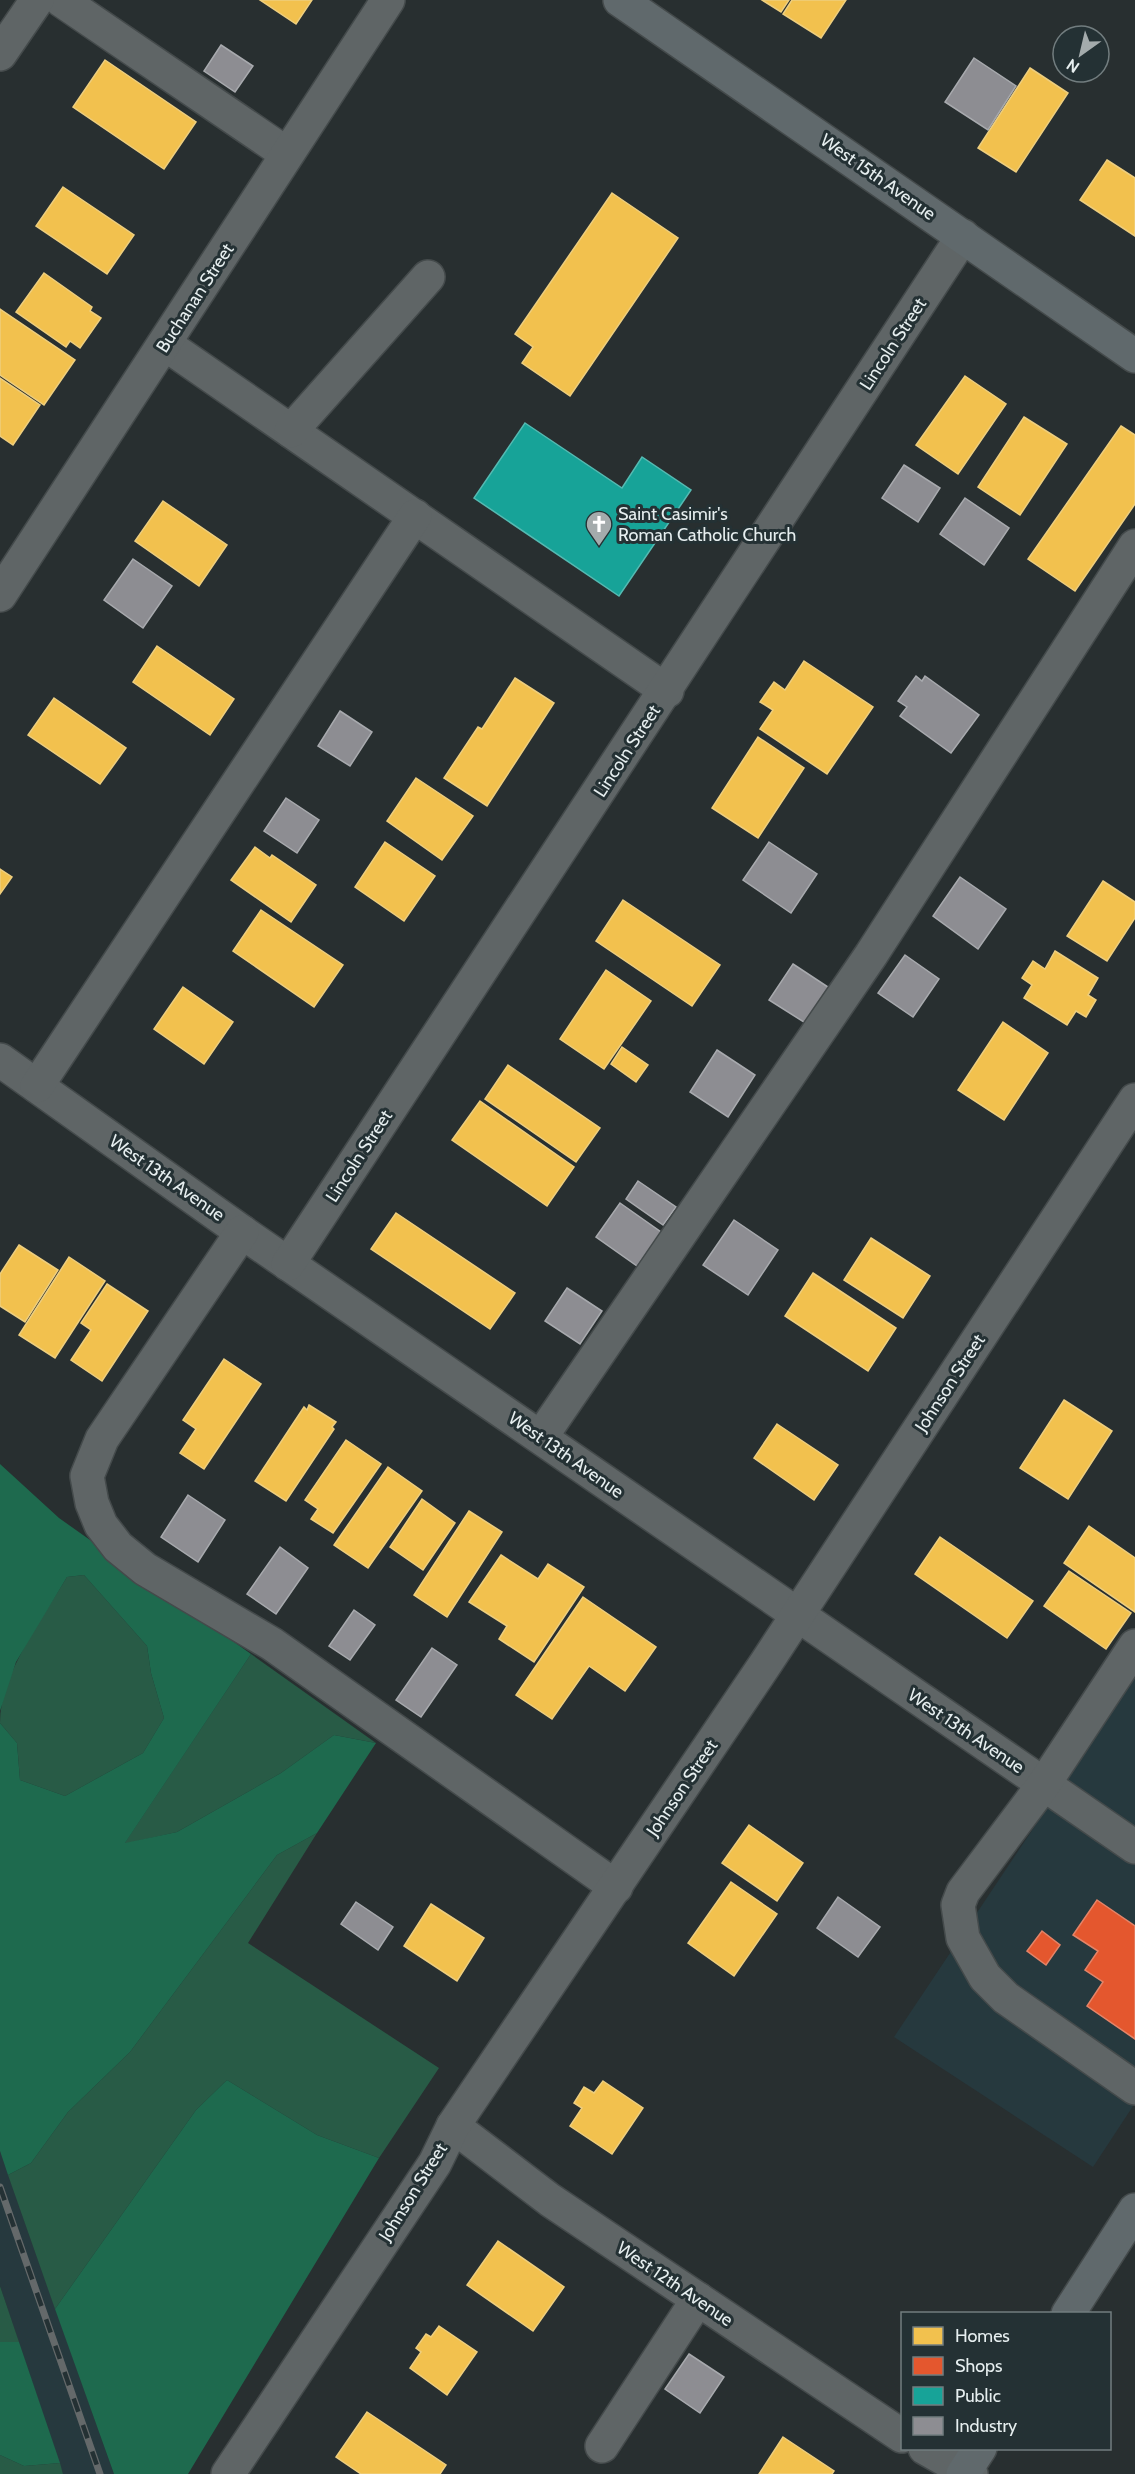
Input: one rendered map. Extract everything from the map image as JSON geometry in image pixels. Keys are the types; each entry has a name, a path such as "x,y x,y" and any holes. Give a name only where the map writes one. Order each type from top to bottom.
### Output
{"main road":[{"name":"West 15th Avenue","path":"620,0 1135,356"},
{"path":"1069,2312 1135,2210"}],"street":[{"path":"0,54 37,0"},
{"path":"61,0 287,154"},
{"name":"Buchanan Street","path":"0,595 388,0"},
{"name":"Lincoln Street","path":"288,1264 667,691 963,236"},
{"path":"291,431 428,277"},
{"path":"165,344 667,691"},
{"path":"37,1086 415,516"},
{"path":"541,1437 870,955 1135,546"},
{"name":"West 13th Avenue","path":"0,1060 288,1264 1135,1847"},
{"name":"Johnson Street","path":"228,2474 435,2163 453,2126 798,1615 1135,1100"},
{"path":"242,1232 102,1439 87,1476 92,1503 101,1525 118,1547 145,1569 272,1644 616,1887"},
{"path":"1135,1646 1044,1784 963,1893 958,1905 963,1938 985,1977 1006,1998 1135,2088"},
{"name":"West 12th Avenue","path":"453,2126 550,2200 901,2435"},
{"path":"602,2446 698,2299"},
{"path":"931,2450 970,2467"}],"shaded area":[{"path":"1135,1676 1135,2103 1093,2167 894,2037"},
{"path":"0,2151 114,2474 63,2474 0,2286"}],"green space":[{"path":"0,1464 59,1518 251,1654 125,1843 177,1832 281,1773 334,1735 376,1743 317,1833 277,1855 130,2052 68,2112 31,2163 8,2175 0,2151 0,1723 17,1743 20,1780 65,1796 143,1753 164,1718 151,1673 147,1646 84,1575 67,1577 16,1662 0,1711"},
{"path":"84,1575 147,1646 151,1673 164,1718 143,1753 65,1796 20,1780 17,1743 0,1723 7,1685 24,1647 67,1577"},
{"path":"251,1654 376,1743 334,1735 281,1773 177,1832 124,1844"},
{"path":"317,1833 248,1943 439,2068 379,2158 317,2135 227,2080 196,2110 55,2309 8,2175 31,2163 68,2112 130,2052 277,1855"},
{"path":"227,2080 317,2135 379,2158 188,2474 114,2474 55,2309 196,2110"},
{"path":"0,2286 19,2342 0,2342"},
{"path":"0,2342 19,2342 60,2463 24,2466 0,2455"},
{"path":"0,2455 24,2466 60,2463 63,2474 0,2474"}],"building: Homes":[{"path":"260,0 312,0 296,24"},
{"path":"762,0 789,0 781,12"},
{"path":"792,0 846,0 821,38 783,14"},
{"path":"105,60 196,122 164,169 73,107"},
{"path":"1030,68 1051,84 1068,93 1016,172 978,148"},
{"path":"1107,160 1135,178 1135,236 1080,200"},
{"path":"63,187 134,235 107,274 36,226"},
{"path":"612,193 678,238 570,396 522,363 533,347 515,334"},
{"path":"44,273 92,307 90,311 101,318 80,348 70,341 66,347 16,312"},
{"path":"0,309 75,360 44,405 0,375"},
{"path":"965,376 1006,404 958,474 916,445"},
{"path":"0,378 40,405 13,445 0,436"},
{"path":"1024,417 1067,444 1020,515 978,487"},
{"path":"1121,426 1135,435 1135,504 1075,591 1028,559"},
{"path":"163,501 227,545 199,586 135,541"},
{"path":"157,646 234,699 210,735 133,682"},
{"path":"804,661 873,707 827,774 760,729 773,710 760,702 774,682 785,690"},
{"path":"515,678 554,703 487,806 444,778 478,727 482,729"},
{"path":"54,698 126,748 100,784 28,735"},
{"path":"758,737 804,768 758,838 712,808"},
{"path":"416,778 473,816 442,860 387,821"},
{"path":"385,842 435,876 404,921 355,887"},
{"path":"255,847 270,858 272,855 316,885 291,922 231,880"},
{"path":"0,869 12,877 0,894"},
{"path":"1103,881 1135,902 1135,918 1107,961 1067,936"},
{"path":"623,900 720,965 692,1006 596,941"},
{"path":"261,910 343,965 314,1007 233,951"},
{"path":"1055,951 1098,978 1088,995 1096,1000 1086,1017 1076,1011 1067,1025 1024,998 1032,985 1022,978 1033,961 1045,969"},
{"path":"606,970 651,1001 604,1069 560,1039"},
{"path":"183,987 233,1022 204,1064 154,1029"},
{"path":"1003,1022 1048,1053 1004,1120 958,1090"},
{"path":"622,1047 648,1065 636,1082 611,1064"},
{"path":"508,1065 600,1128 576,1162 485,1099"},
{"path":"480,1101 574,1167 547,1206 452,1140"},
{"path":"396,1213 515,1293 490,1329 371,1249"},
{"path":"871,1238 930,1276 903,1318 844,1280"},
{"path":"19,1245 58,1270 25,1322 0,1306 0,1274"},
{"path":"69,1257 105,1281 55,1358 19,1335"},
{"path":"813,1273 896,1328 868,1371 785,1316"},
{"path":"107,1284 148,1311 102,1381 71,1360 91,1330 81,1323"},
{"path":"224,1359 261,1384 204,1469 180,1453 196,1429 183,1420"},
{"path":"1064,1400 1112,1431 1068,1499 1020,1468"},
{"path":"309,1405 336,1422 332,1427 334,1429 286,1501 255,1481 304,1407 307,1410"},
{"path":"777,1424 838,1465 814,1500 754,1458"},
{"path":"346,1440 381,1464 333,1533 311,1519 318,1509 305,1500"},
{"path":"388,1467 422,1491 368,1568 334,1545"},
{"path":"422,1499 455,1523 423,1570 390,1547"},
{"path":"469,1511 502,1532 447,1617 414,1595"},
{"path":"1089,1526 1135,1558 1135,1612 1064,1563"},
{"path":"940,1537 1033,1601 1007,1638 915,1574"},
{"path":"501,1555 538,1579 548,1564 584,1587 534,1662 499,1639 507,1626 469,1602"},
{"path":"1069,1571 1131,1613 1106,1649 1044,1606"},
{"path":"583,1597 656,1647 625,1691 589,1666 552,1719 516,1695"},
{"path":"749,1825 803,1863 777,1901 722,1863"},
{"path":"731,1882 777,1914 734,1976 688,1943"},
{"path":"431,1904 484,1938 457,1981 404,1946"},
{"path":"603,2081 643,2108 612,2154 570,2126 582,2108 574,2103 584,2087 594,2093"},
{"path":"498,2241 564,2287 533,2331 467,2285"},
{"path":"439,2326 477,2352 447,2395 410,2368 421,2352 416,2348 426,2334 431,2337"},
{"path":"367,2412 446,2465 440,2474 361,2474 336,2457"},
{"path":"783,2437 834,2471 832,2474 759,2474"}],"building: Shops":[{"path":"1097,1900 1135,1926 1135,2039 1087,2006 1103,1982 1085,1970 1098,1951 1073,1935"},
{"path":"1042,1931 1060,1945 1046,1965 1027,1951"}],"building: Public":[{"name":"Saint Casimir's Roman Catholic Church","path":"525,423 622,488 642,457 691,490 619,596 474,498"}],"building: Industry":[{"path":"221,45 253,66 235,92 204,71"},
{"path":"974,58 1016,86 988,130 945,102"},
{"path":"904,465 940,488 918,522 882,498"},
{"path":"965,498 1009,528 984,565 940,534"},
{"path":"133,559 172,586 143,628 104,600"},
{"path":"916,676 922,681 925,676 979,715 951,753 900,716 907,707 898,701"},
{"path":"340,711 372,732 350,766 318,746"},
{"path":"286,798 319,820 297,853 264,831"},
{"path":"769,842 817,874 791,913 743,880"},
{"path":"960,877 1006,909 978,949 933,916"},
{"path":"905,955 939,979 913,1017 878,993"},
{"path":"793,964 831,989 807,1024 769,1000"},
{"path":"717,1050 755,1075 728,1117 690,1092"},
{"path":"638,1181 676,1207 663,1225 626,1199"},
{"path":"620,1203 661,1232 637,1266 596,1237"},
{"path":"734,1220 778,1250 748,1295 703,1265"},
{"path":"567,1288 602,1311 580,1344 545,1321"},
{"path":"188,1495 225,1520 198,1562 161,1537"},
{"path":"280,1547 308,1568 276,1614 247,1594"},
{"path":"354,1610 375,1625 350,1660 329,1646"},
{"path":"432,1648 457,1665 421,1717 396,1700"},
{"path":"838,1897 880,1927 858,1957 817,1928"},
{"path":"356,1902 393,1927 378,1950 341,1924"},
{"path":"689,2354 724,2377 700,2413 665,2389"}],"railway":[{"path":"0,2187 100,2474"}],"place":[{"name":"Saint Casimir's Roman Catholic Church","path":"599,547"}]}
